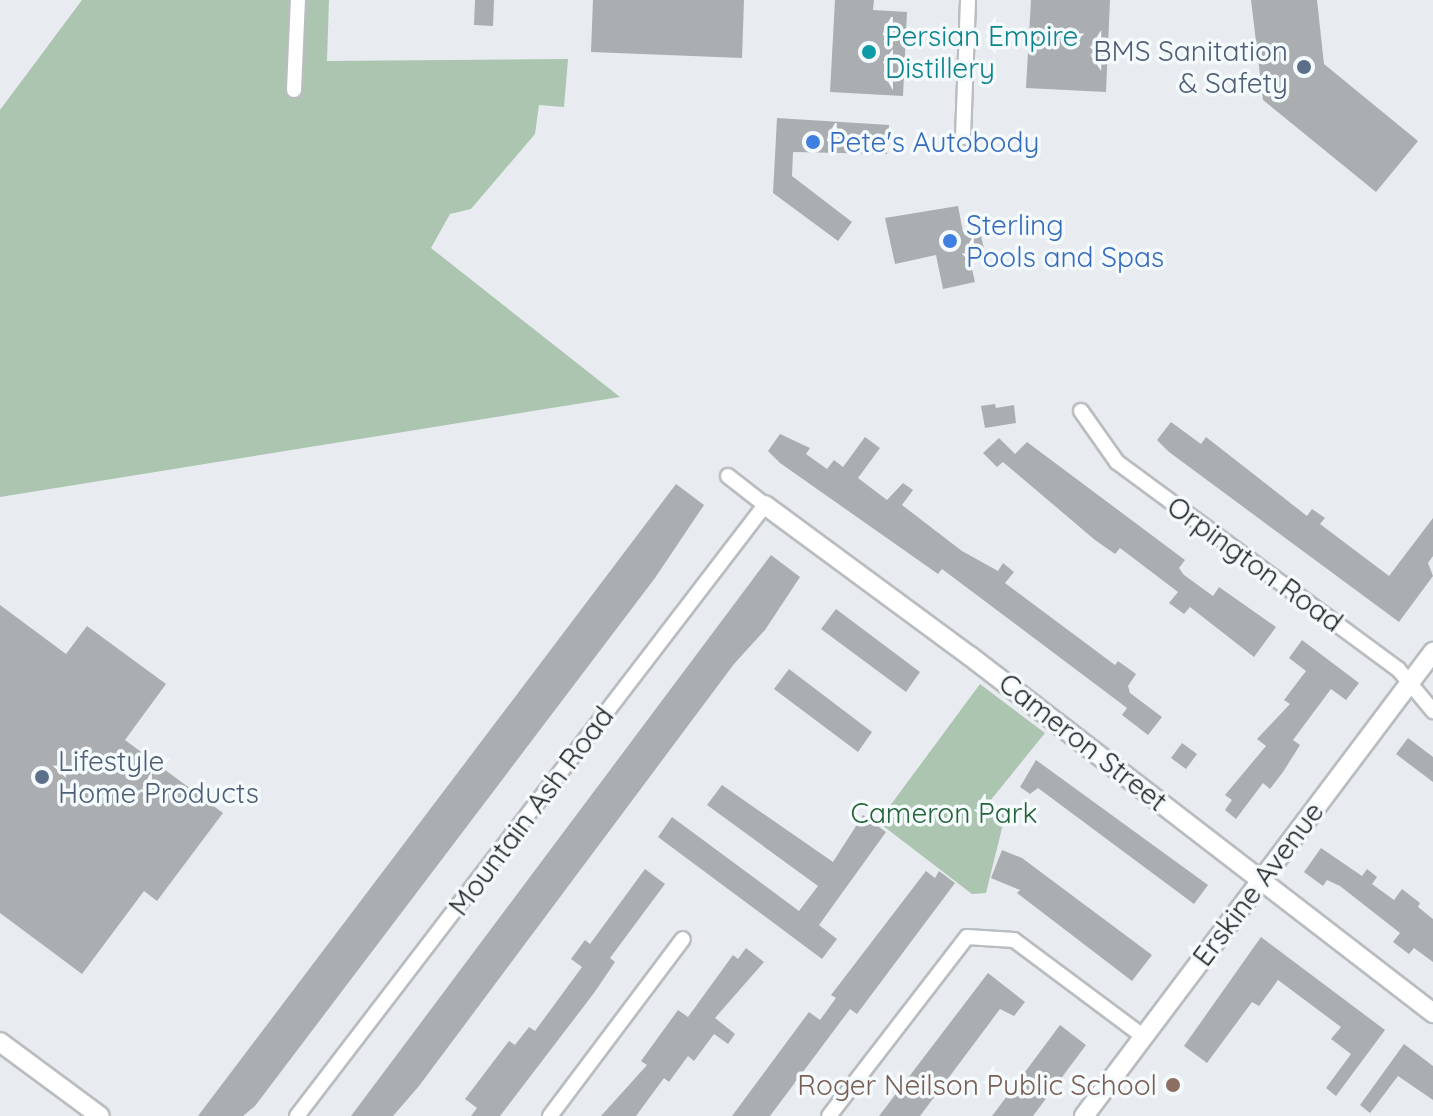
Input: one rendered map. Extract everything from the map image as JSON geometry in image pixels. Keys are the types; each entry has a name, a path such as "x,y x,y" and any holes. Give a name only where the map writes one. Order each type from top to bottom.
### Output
{"street":[{"path":"294,90 298,0"},
{"path":"963,137 968,0"},
{"name":"Orpington Road","path":"1081,411 1117,462 1411,681 1420,702 1433,711"},
{"name":"Cameron Street","path":"728,476 970,656 1433,1013"},
{"name":"Mountain Ash Road","path":"297,1116 765,505"},
{"name":"Erskine Avenue","path":"1084,1116 1433,652"},
{"path":"829,1116 967,937 1014,940 1144,1037"},
{"path":"550,1116 683,939"},
{"path":"0,1042 100,1116"}],"green space":[{"path":"82,0 329,0 327,61 568,59 564,107 539,105 535,134 471,209 450,214 431,248 620,397 0,497 0,110"},
{"name":"Cameron Park","path":"980,684 1045,733 990,801 1005,816 986,893 972,894 878,822"}],"building":[{"path":"475,0 494,0 493,26 474,25"},
{"path":"593,0 744,0 742,58 591,52"},
{"name":"Persian Empire Distillery","path":"835,0 874,0 873,10 907,12 903,96 830,92"},
{"path":"1031,0 1110,0 1106,92 1026,88"},
{"path":"1251,0 1317,0 1324,64 1418,141 1376,192 1263,100"},
{"path":"777,118 889,125 887,154 793,152 792,176 852,222 838,241 773,193"},
{"path":"958,206 963,232 979,228 984,249 968,252 975,282 943,289 936,255 895,264 885,218"},
{"path":"995,404 996,408 1014,405 1016,423 985,428 981,406"},
{"path":"1171,422 1201,444 1206,437 1307,516 1312,509 1325,518 1320,524 1389,576 1433,518 1433,556 1428,563 1433,576 1399,622 1169,452 1157,440"},
{"path":"780,434 810,448 806,454 827,469 834,460 843,467 865,437 880,448 858,478 887,500 903,483 913,490 902,505 962,551 998,571 1003,563 1014,572 1005,583 1115,665 1118,661 1136,674 1128,686 1130,693 1162,717 1148,735 1122,715 1127,708 942,569 938,574 780,463 768,451"},
{"path":"999,438 1015,454 1027,442 1185,560 1179,568 1184,575 1213,596 1219,587 1276,627 1254,657 1190,607 1184,614 1169,603 1178,592 1120,548 1115,554 1003,462 997,467 983,453"},
{"path":"676,484 704,505 655,578 255,1106 243,1116 198,1116"},
{"path":"771,555 800,577 765,630 734,664 419,1086 393,1116 351,1116"},
{"path":"0,605 66,654 87,626 166,684 125,740 223,813 157,901 144,891 82,974 0,913"},
{"path":"836,609 920,672 906,692 821,629"},
{"path":"1302,640 1359,683 1346,700 1331,689 1293,740 1300,745 1283,772 1270,789 1263,783 1236,819 1225,810 1232,800 1225,795 1266,746 1257,739 1290,704 1284,700 1306,671 1289,658"},
{"path":"789,669 872,732 858,752 774,689"},
{"path":"1408,738 1433,757 1433,782 1396,754"},
{"path":"1182,743 1197,754 1186,769 1171,758"},
{"path":"1036,760 1208,885 1194,904 1038,788 1030,794 1020,787"},
{"path":"722,785 833,862 863,815 886,832 819,925 837,939 822,959 658,837 672,817 799,911 818,886 707,805"},
{"path":"1321,848 1362,876 1367,869 1377,877 1372,884 1394,900 1402,889 1420,903 1418,907 1433,919 1433,962 1414,948 1409,954 1393,942 1400,933 1340,886 1327,880 1323,886 1304,872"},
{"path":"1002,850 1022,858 1152,955 1132,981 1017,893 1020,890 991,878"},
{"path":"645,869 665,884 610,958 615,962 594,993 500,1116 471,1116 477,1108 465,1099 509,1041 515,1045 529,1027 535,1031 582,967 571,959 585,940 590,944"},
{"path":"926,871 935,878 939,871 955,883 857,1014 850,1009 770,1116 732,1116 809,1012 820,1020 836,998 831,995"},
{"path":"1261,937 1385,1030 1336,1096 1326,1088 1351,1054 1331,1039 1341,1027 1278,980 1259,1006 1252,1002 1207,1063 1184,1046"},
{"path":"746,948 764,962 715,1018 735,1034 728,1044 714,1034 694,1061 688,1056 669,1082 664,1078 636,1116 601,1116 647,1065 641,1061 678,1010 688,1017 733,955 738,959"},
{"path":"988,973 1025,1002 1014,1016 1000,1009 920,1116 879,1116"},
{"path":"1060,1025 1086,1045 1033,1116 992,1116"},
{"path":"1404,1044 1433,1066 1433,1100 1398,1076 1370,1113 1360,1105"}],"place":[{"name":"Persian Empire Distillery","path":"869,52"},
{"name":"BMS Sanitation & Safety","path":"1304,67"},
{"name":"Pete's Autobody","path":"813,142"},
{"name":"Sterling Pools and Spas","path":"950,241"},
{"name":"Lifestyle Home Products","path":"42,777"},
{"name":"Roger Neilson Public School","path":"1173,1085"}]}
